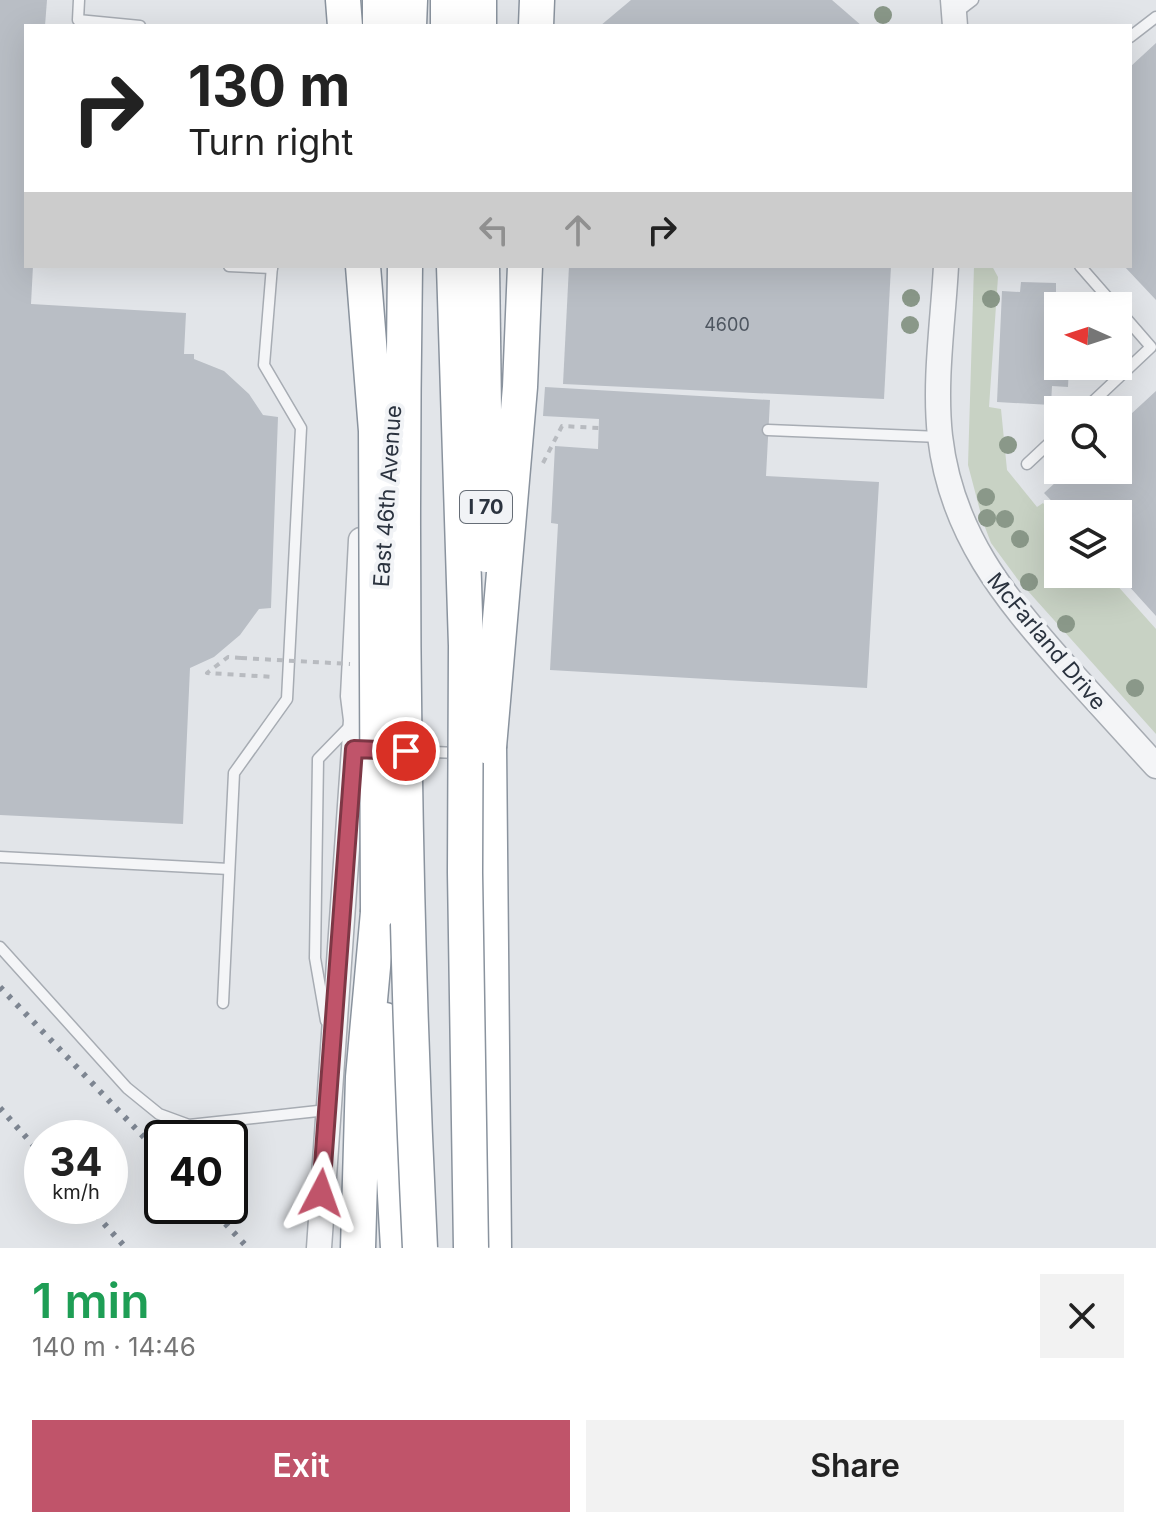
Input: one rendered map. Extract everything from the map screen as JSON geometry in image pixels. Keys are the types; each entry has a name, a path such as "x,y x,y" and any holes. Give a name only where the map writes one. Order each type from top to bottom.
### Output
{"highway":[{"path":"343,0 345,24"},
{"path":"380,0 380,24"},
{"path":"409,24 410,0"},
{"path":"448,0 448,24"},
{"path":"479,0 479,24"},
{"path":"536,24 537,0"},
{"path":"363,268 376,431"},
{"path":"377,268 378,912 398,1248"},
{"path":"403,268 406,883 420,1248"},
{"path":"454,268 466,646 465,873 471,1248"},
{"name":"I 70","path":"482,268 473,750 494,1248"},
{"path":"473,750 520,387 525,268"},
{"path":"358,1248 363,1077 378,912"},
{"path":"491,1134 504,1248"}],"street":[{"path":"390,24 392,0"},
{"path":"416,24 418,0"},
{"name":"East 46th Avenue","path":"319,1248 356,720 353,696 377,268"},
{"name":"East 46th Avenue","path":"356,720 374,699 403,268"},
{"name":"McFarland Drive","path":"946,268 938,406 940,437 952,491 972,542 985,567 1026,621 1156,766"}],"lane":[{"path":"79,0 78,20 119,24"},
{"path":"1132,35 1156,17"},
{"path":"223,1003 234,773 287,699 301,428 264,365 272,268"},
{"path":"1082,268 1102,292"},
{"path":"1132,326 1151,347 1132,365"},
{"path":"1099,396 1116,380"},
{"path":"768,430 940,437"},
{"path":"1027,464 1044,448"},
{"path":"332,1053 315,958 318,759 356,720"},
{"path":"354,749 384,750"},
{"path":"398,751 473,750"},
{"path":"0,857 229,869"},
{"path":"0,947 127,1088 159,1114 189,1125 327,1110"}],"path":[{"path":"241,658 228,657 207,673 288,677"}],"green space":[{"path":"974,268 993,268 998,277 989,407 1001,409 1007,470 1037,507 1044,504 1044,588 1119,588 1156,629 1156,734 1019,581 991,543 968,465"}],"building":[{"path":"0,0 47,0 45,24 24,24 24,268 33,268 31,304 186,313 184,354 194,354 194,359 224,371 249,394 263,415 278,417 271,608 259,609 240,635 214,657 190,668 183,824 0,815"},
{"path":"631,0 832,0 860,24 602,24"},
{"path":"1156,43 1156,300 1126,268 1132,268 1132,65"},
{"path":"569,268 891,268 884,399 563,384"},
{"path":"1021,282 1056,283 1056,292 1044,292 1044,380 1068,380 1068,387 1052,386 1051,396 1044,396 1044,405 997,402 1002,291 1020,292"},
{"path":"545,387 770,400 766,476 879,482 867,688 550,670 558,524 551,523 555,446 598,449 599,419 543,416"},
{"path":"1156,391 1156,616 1131,588 1132,500 1051,500 1044,493 1054,484 1132,484 1132,413"}],"railway":[{"path":"0,987 144,1137"},
{"path":"0,1108 24,1135"},
{"path":"104,1224 126,1248"},
{"path":"226,1224 248,1248"}],"route":[{"path":"321,1193 354,749 406,751"}]}
